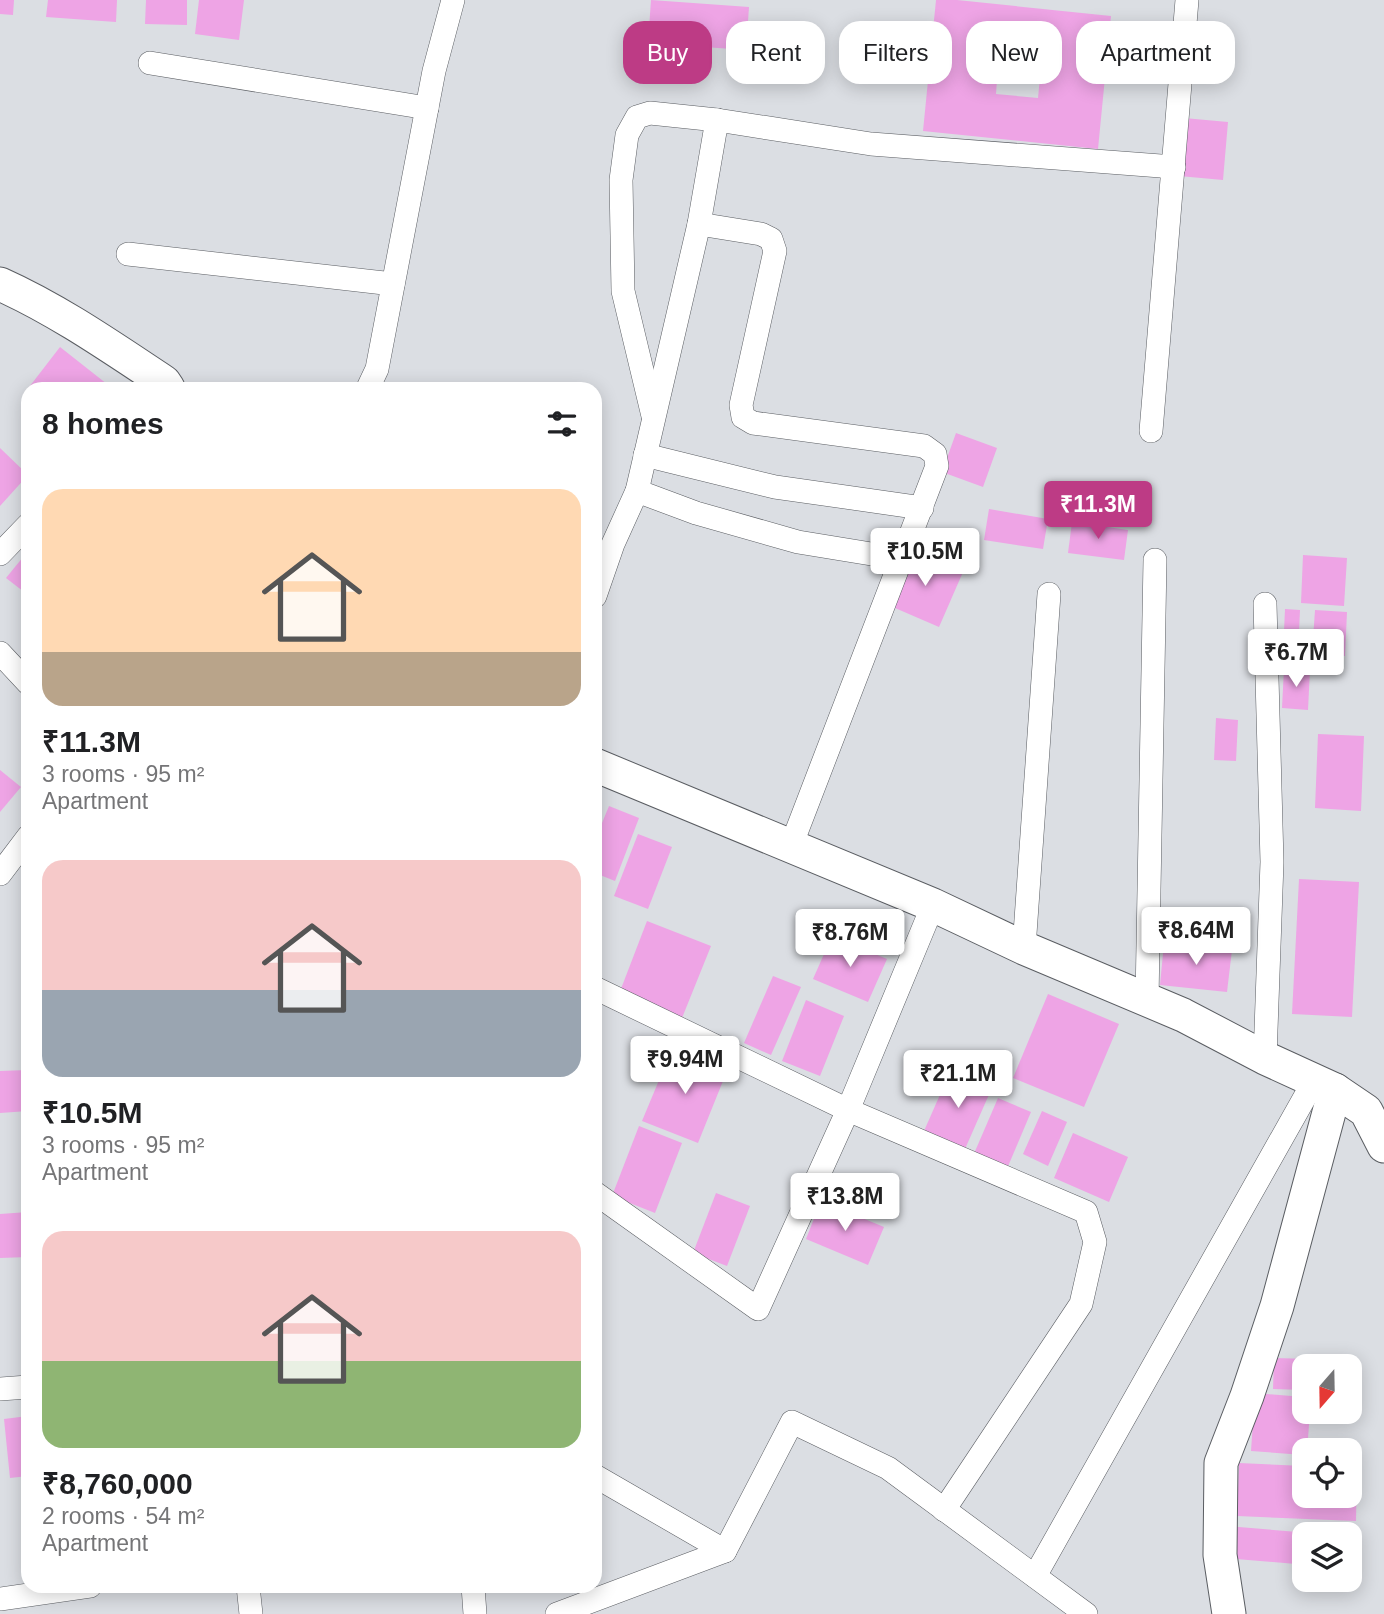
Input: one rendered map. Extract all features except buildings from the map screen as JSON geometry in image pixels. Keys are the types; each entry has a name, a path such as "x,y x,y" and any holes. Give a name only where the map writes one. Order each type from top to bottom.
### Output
{"street":[{"path":"371,382 377,369 427,108 453,0"},
{"path":"1151,431 1187,0"},
{"path":"150,63 427,108"},
{"path":"654,419 623,291 621,180 627,135 637,117 650,113 717,120 871,144 1174,167"},
{"path":"602,576 636,491 699,224 717,120"},
{"path":"699,224 761,234 771,239 775,251 741,405 743,417 753,423 925,446 935,454 937,466 791,846"},
{"path":"128,254 393,284"},
{"path":"0,284 49,309 157,382"},
{"path":"645,455 775,487 922,508"},
{"path":"636,491 696,513 798,542 902,559"},
{"path":"0,554 21,532"},
{"path":"1147,1000 1155,560"},
{"path":"1024,948 1049,594"},
{"path":"1265,604 1272,862 1265,1058"},
{"path":"0,653 21,676"},
{"path":"602,768 933,905 1024,948 1183,1015 1324,1086 1366,1111 1384,1146"},
{"path":"0,874 21,846"},
{"path":"602,1198 758,1309 848,1110 933,905"},
{"path":"602,991 848,1110 1086,1212 1095,1242 1081,1304 944,1510"},
{"path":"1035,1576 1324,1086"},
{"path":"1229,1614 1220,1555 1221,1463 1277,1306 1324,1086"},
{"path":"0,1389 21,1388"},
{"path":"557,1614 725,1551 792,1422 888,1468 1086,1614"},
{"path":"602,1480 725,1551"},
{"path":"0,1600 45,1593"},
{"path":"249,1593 251,1614"},
{"path":"474,1593 475,1614"}]}
